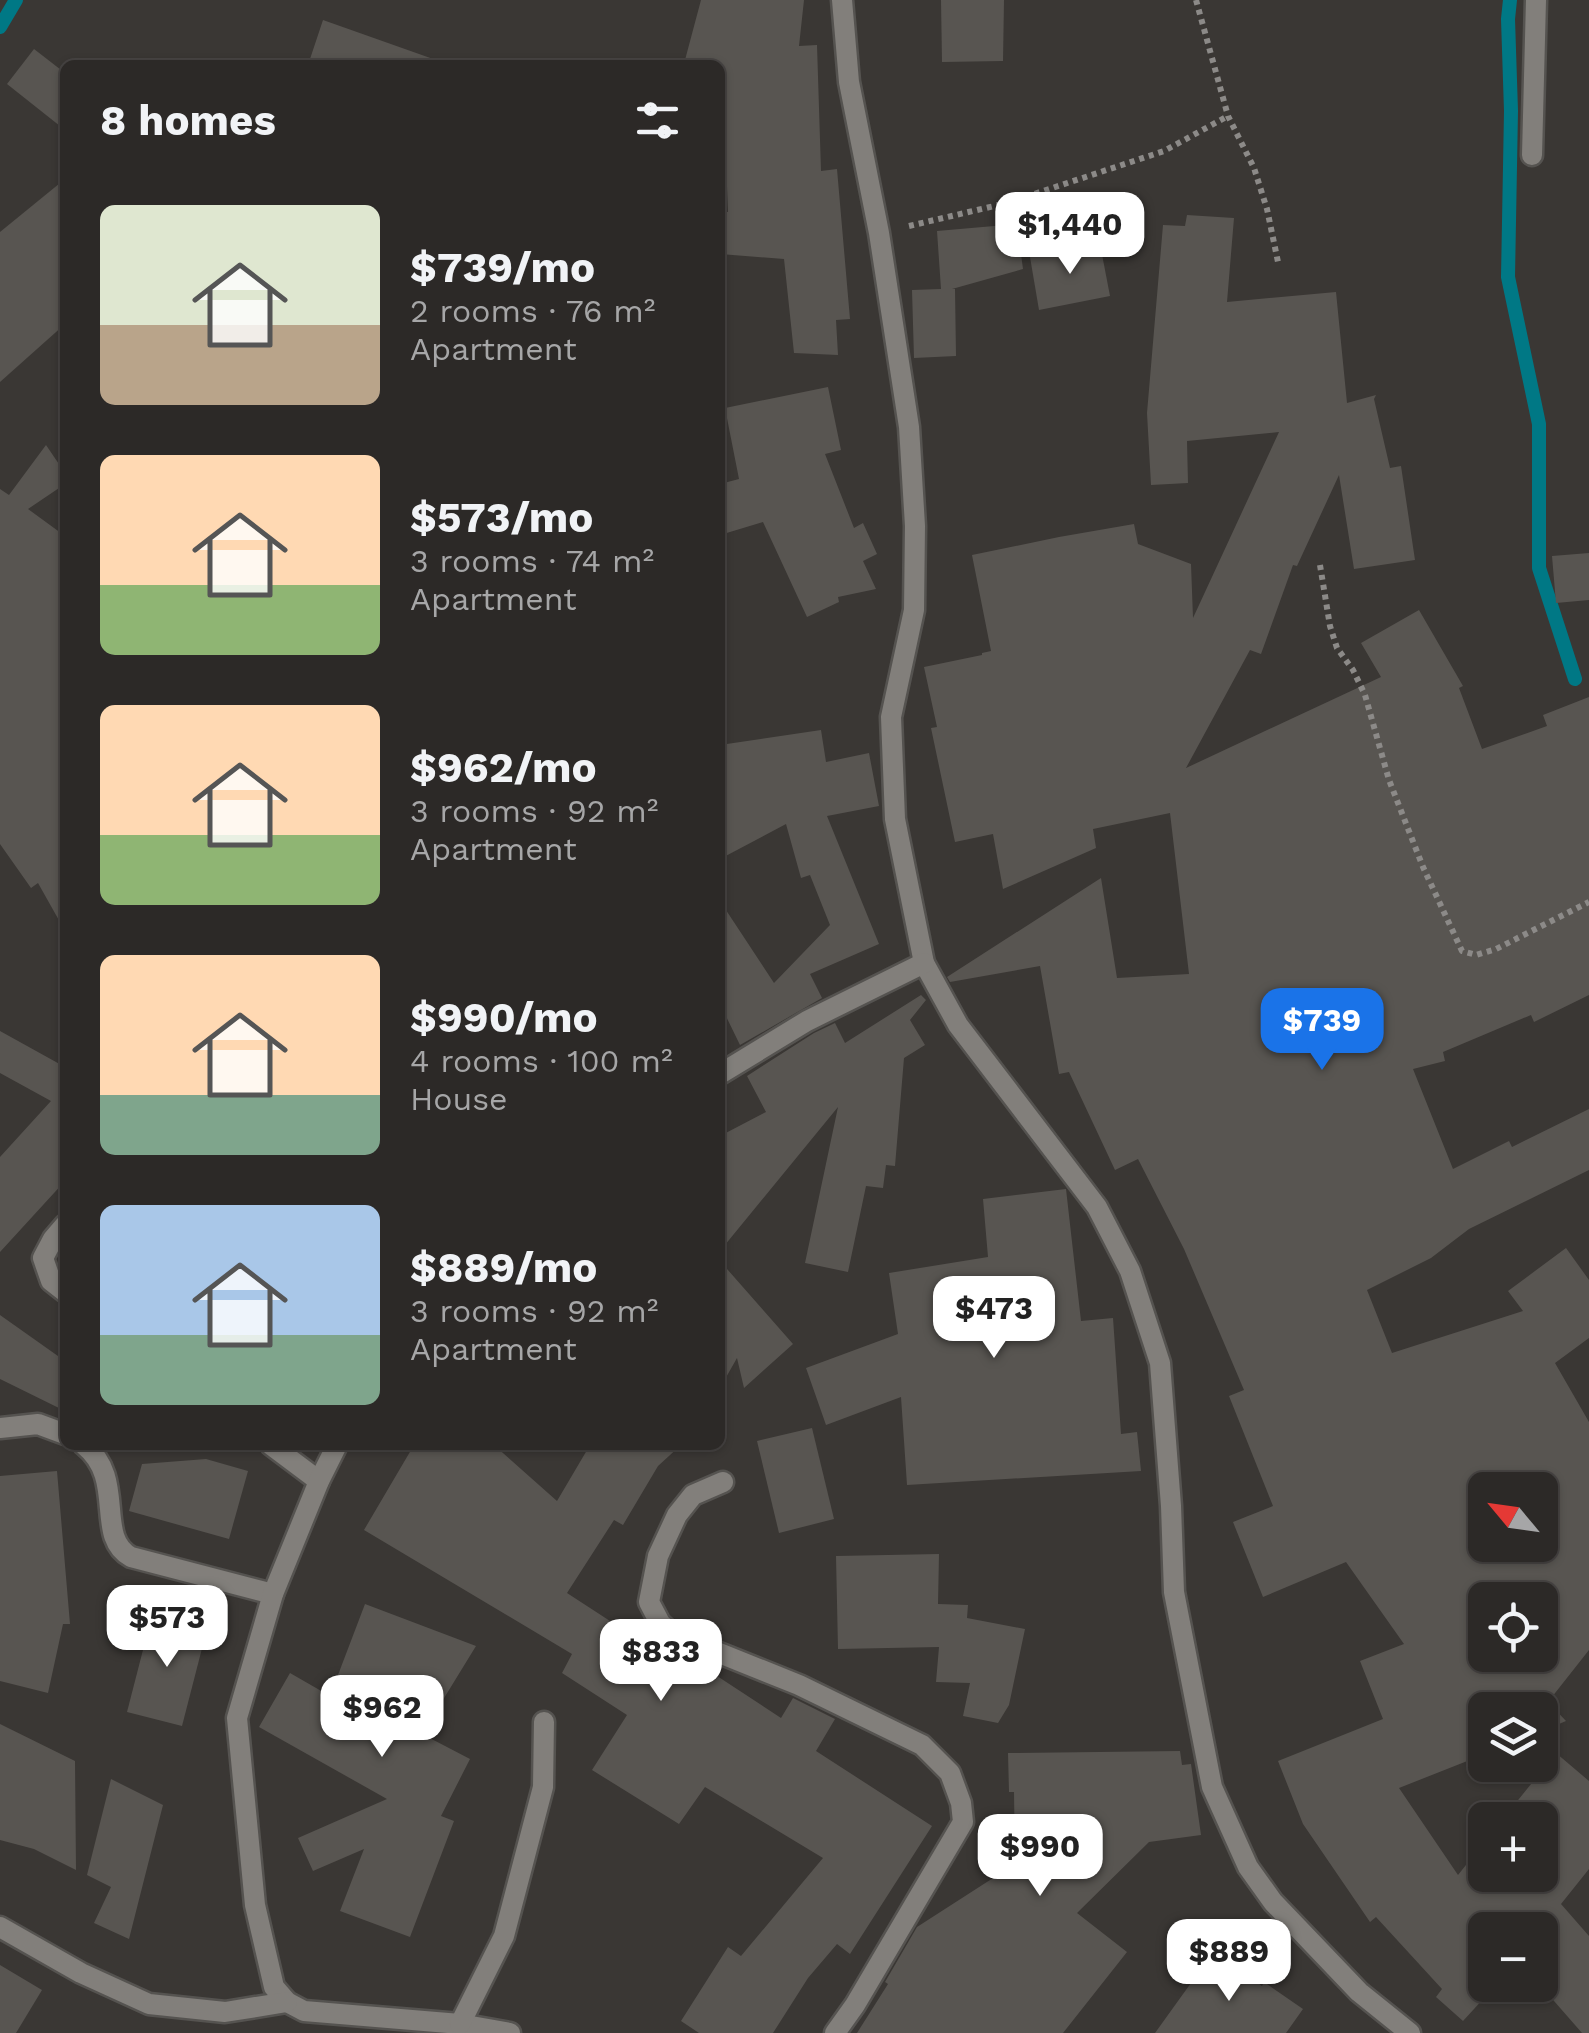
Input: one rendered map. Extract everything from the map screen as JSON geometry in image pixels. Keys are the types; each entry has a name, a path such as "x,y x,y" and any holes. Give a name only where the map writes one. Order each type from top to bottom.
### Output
{"street":[{"path":"842,0 848,82 879,232 909,428 915,526 914,610 891,717 895,819 924,963 958,1024 1098,1207 1130,1271 1160,1363 1174,1592 1212,1787 1248,1867 1274,1902 1347,1980 1410,2033"},
{"path":"1532,155 1536,0"},
{"path":"725,1071 807,1022 924,963"},
{"path":"60,1232 43,1258 51,1282 60,1288"},
{"path":"0,1428 38,1424 60,1432"},
{"path":"90,1450 107,1476 114,1541 122,1552 274,1594"},
{"path":"278,1450 319,1481"},
{"path":"334,1450 274,1594 237,1718 255,1905 274,1987 287,2002 304,2012 460,2024 510,2033"},
{"path":"723,1482 694,1495 678,1515 658,1556 649,1602 660,1623 672,1634 798,1685 922,1745 950,1773 961,1803 962,1822 836,2033"},
{"path":"460,2024 504,1936 543,1788 544,1722"},
{"path":"0,1927 81,1973 148,2004 225,2012 287,2002"}],"path":[{"path":"1196,0 1228,116 1254,168 1278,262"},
{"path":"879,232 1007,203 1164,151 1228,116"},
{"path":"1320,565 1337,648 1354,670 1365,695 1389,780 1462,951 1476,955 1496,949 1589,902"}],"building":[{"path":"701,0 804,0 799,46 817,45 821,171 837,169 850,319 836,320 838,355 794,353 784,259 725,254 725,60 685,60"},
{"path":"941,0 1004,0 1003,61 942,62"},
{"path":"323,20 436,60 310,60"},
{"path":"34,49 60,69 60,126 7,84"},
{"path":"60,183 60,328 0,382 0,232"},
{"path":"1187,215 1234,218 1227,302 1336,292 1347,403 1376,395 1390,468 1401,466 1415,560 1354,569 1339,475 1297,566 1293,565 1261,654 1250,650 1186,768 1381,677 1361,643 1419,610 1463,686 1459,688 1482,749 1547,726 1543,715 1589,697 1589,995 1534,1022 1531,1015 1443,1052 1445,1061 1413,1069 1453,1169 1509,1141 1512,1147 1589,1109 1589,1170 1469,1229 1431,1258 1367,1290 1392,1353 1523,1311 1508,1291 1566,1248 1589,1280 1589,1338 1555,1363 1589,1422 1589,1650 1556,1692 1468,1692 1468,1761 1399,1788 1458,1875 1468,1862 1468,1892 1558,1892 1558,1802 1517,1802 1533,1782 1558,1782 1558,1755 1589,1781 1589,1869 1561,1904 1589,1936 1589,2033 1582,2033 1555,2002 1558,2002 1558,1912 1468,1912 1468,2002 1480,2002 1463,2021 1436,1997 1442,1989 1376,1917 1370,1922 1303,1824 1278,1761 1383,1719 1360,1661 1404,1644 1346,1562 1263,1597 1233,1522 1273,1506 1229,1396 1244,1390 1184,1249 1138,1159 1115,1170 1069,1072 1059,1074 1040,966 950,982 947,977 1101,878 1117,978 1189,974 1170,813 1093,829 1096,848 1003,889 993,834 955,842 931,728 937,727 924,667 991,651 972,555 1059,537 1134,524 1138,544 1191,564 1193,618 1279,432 1187,441 1188,483 1151,485 1147,413 1163,225 1185,226"},
{"path":"1017,224 1023,269 952,289 956,356 914,358 912,290 941,289 937,231"},
{"path":"1100,244 1110,296 1039,310 1030,257"},
{"path":"828,387 841,450 825,454 854,528 863,523 877,554 863,561 876,589 838,597 839,602 807,617 763,522 725,533 725,483 739,479 725,408"},
{"path":"46,445 60,466 60,487 28,509 60,532 60,922 38,883 31,888 0,844 0,489 9,495"},
{"path":"1589,553 1589,600 1556,603 1552,556"},
{"path":"821,730 826,762 869,753 879,806 827,816 879,944 810,974 822,998 740,1045 725,1014 725,909 774,983 830,925 810,875 801,878 786,824 725,856 725,744"},
{"path":"921,995 926,1000 910,1020 925,1045 904,1058 895,1166 886,1165 883,1188 866,1186 848,1272 805,1263 838,1107 725,1245 725,1133 766,1112 747,1076 835,1023 845,1043"},
{"path":"0,1031 60,1064 60,1186 0,1252 0,1157 51,1101 0,1073"},
{"path":"1066,1189 1081,1321 1113,1318 1121,1434 1137,1432 1141,1471 907,1485 901,1397 826,1425 806,1368 898,1334 889,1273 988,1257 983,1199"},
{"path":"725,1267 793,1344 744,1388 737,1358 725,1379"},
{"path":"0,1315 60,1357 60,1409 0,1379"},
{"path":"812,1428 834,1519 779,1533 757,1441"},
{"path":"411,1450 500,1450 557,1501 587,1450 676,1450 658,1466 623,1525 614,1520 567,1593 670,1660 676,1651 682,1653 781,1718 793,1698 835,1719 816,1751 932,1826 850,1954 837,1944 808,1978 773,2033 699,2033 681,2021 728,1947 741,1956 823,1858 705,1787 679,1824 592,1770 627,1715 562,1673 572,1654 364,1530"},
{"path":"206,1459 248,1471 229,1539 129,1511 142,1464"},
{"path":"57,1471 70,1624 63,1624 48,1693 0,1681 0,1476"},
{"path":"939,1554 938,1604 968,1605 967,1618 1025,1629 1009,1705 998,1723 963,1716 970,1683 936,1682 939,1647 838,1649 836,1556"},
{"path":"365,1604 476,1646 422,1734 470,1759 441,1816 454,1821 410,1937 340,1911 364,1849 313,1871 298,1838 387,1799 259,1727 290,1673 330,1696"},
{"path":"152,1615 207,1629 182,1726 127,1712"},
{"path":"0,1724 75,1761 76,1870 34,1849 0,1840"},
{"path":"1180,1751 1182,1765 1191,1764 1201,1835 1149,1842 1077,1913 1127,1952 1063,2033 857,2033 917,1927 1004,1871 1010,1875 1009,1868 1015,1864 1014,1792 1009,1792 1008,1753"},
{"path":"111,1779 163,1805 129,1939 94,1923 111,1887 87,1875"},
{"path":"1214,1951 1262,1986 1264,1982 1303,2009 1286,2033 1155,2033"},
{"path":"0,1965 42,1990 16,2033 0,2033"}],"waterway":[{"path":"0,27 16,0"},
{"path":"1510,0 1508,277 1539,424 1539,568 1575,679"}]}
